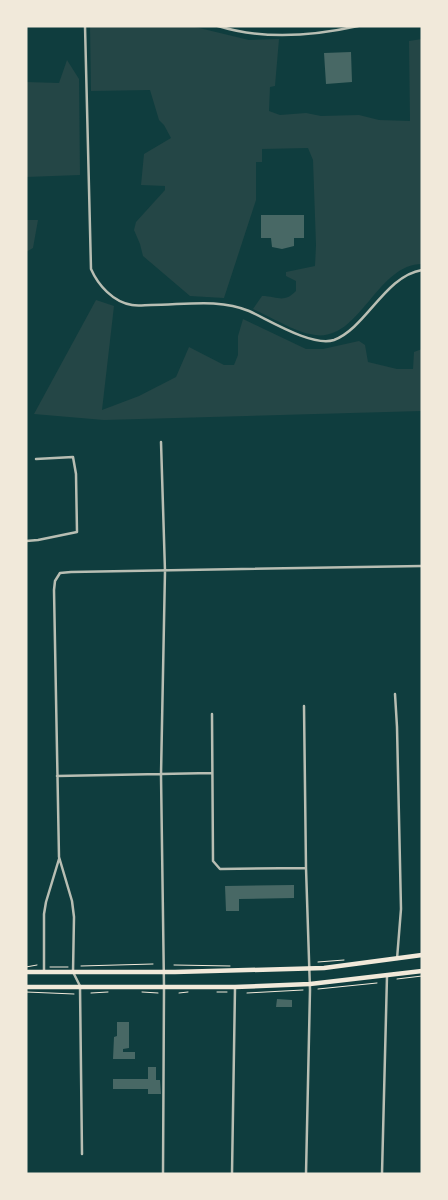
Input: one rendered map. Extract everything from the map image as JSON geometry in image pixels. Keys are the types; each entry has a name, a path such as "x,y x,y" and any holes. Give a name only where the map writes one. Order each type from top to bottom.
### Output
{"highway":[{"path":"26,972 164,972 324,968 422,956"},
{"path":"26,987 235,987 310,984 422,971"}],"street":[{"path":"85,26 91,269 95,279 106,292 131,305 226,304 246,310 307,338 332,340 346,333 396,282 410,273 422,270"},
{"path":"218,26 247,34 317,33 358,26"},
{"path":"161,442 165,571 161,775 164,972 163,1174"},
{"path":"26,541 77,532 76,474 73,457 36,459"},
{"path":"82,1154 80,986 73,972 74,917 72,901 59,857 55,581 60,573 422,566"},
{"path":"395,694 401,909 397,960"},
{"path":"304,706 308,968 310,984 306,1174"},
{"path":"212,714 213,861 220,869 306,868"},
{"path":"57,776 212,773"},
{"path":"44,972 44,914 59,857"},
{"path":"382,1174 388,976"},
{"path":"232,1174 235,987"}],"path":[{"path":"81,966 153,964"},
{"path":"26,966 37,965"},
{"path":"174,965 233,966"},
{"path":"50,967 68,967"},
{"path":"397,980 422,976"},
{"path":"318,989 377,983"},
{"path":"247,993 303,990"},
{"path":"26,992 74,994"},
{"path":"91,993 112,992"},
{"path":"140,992 158,993"}],"shaded area":[{"path":"90,26 191,26 249,40 279,39 275,86 270,87 269,111 280,115 306,113 321,116 359,115 379,120 410,121 409,41 422,39 422,264 406,268 392,277 355,318 342,329 327,335 310,334 289,327 253,309 262,296 284,298 296,291 296,281 286,276 286,272 315,266 313,160 308,148 262,149 262,162 256,162 256,200 224,298 190,296 143,256 134,230 136,222 165,190 165,186 141,185 144,154 171,138 159,120 150,90 91,91"},
{"path":"67,60 79,79 80,175 26,177 26,82 59,83"},
{"path":"26,220 38,220 33,248 26,252"},
{"path":"96,300 114,306 102,410 139,396 176,377 189,347 224,365 234,365 238,355 238,336 243,319 306,349 323,349 359,341 365,345 368,362 397,369 413,369 414,352 422,349 422,411 104,420 34,414"}],"building":[{"path":"351,52 352,82 326,84 324,53"},
{"path":"261,215 304,215 304,238 294,238 294,246 282,249 272,247 271,238 261,238"},
{"path":"294,885 294,898 239,899 239,911 226,911 225,886"},
{"path":"277,999 292,1000 292,1007 276,1007"},
{"path":"117,1022 129,1022 129,1048 123,1049 123,1052 135,1052 135,1059 113,1059 114,1037 117,1036"},
{"path":"148,1067 156,1067 156,1080 160,1080 161,1094 148,1094 148,1089 113,1089 113,1079 148,1079"}]}
